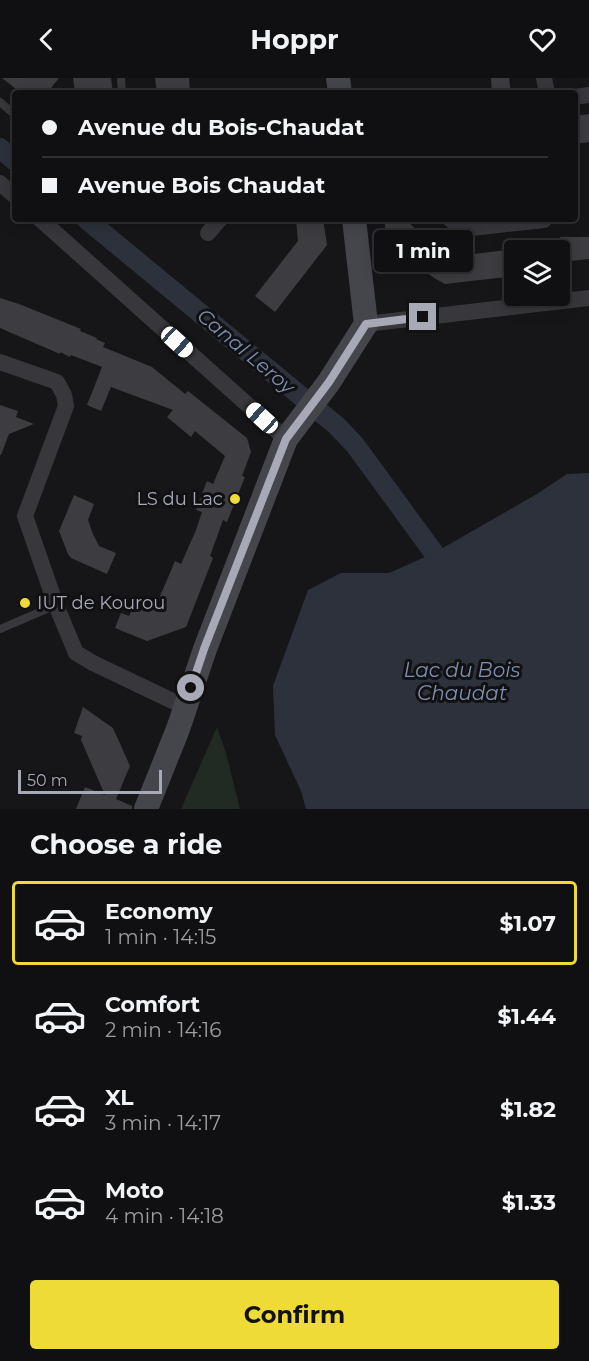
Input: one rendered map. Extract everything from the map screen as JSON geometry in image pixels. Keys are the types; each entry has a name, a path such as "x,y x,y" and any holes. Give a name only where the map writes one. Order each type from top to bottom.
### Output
{"street":[{"path":"0,183 12,193"},
{"path":"43,222 286,439"},
{"path":"208,233 217,222"},
{"path":"146,809 178,729 204,649 286,439 329,382 366,324 354,222"},
{"path":"454,222 462,229 526,222"},
{"path":"366,324 589,298"},
{"path":"0,362 57,382 64,394 66,406 25,516 56,605 76,652 93,663 185,707"}],"lane":[{"path":"0,102 12,112"},
{"path":"0,629 56,605"}],"shaded area":[{"path":"217,727 240,809 181,809"}],"water":[{"name":"Lac du Bois Chaudat","path":"589,473 589,809 306,809 301,791 275,735 273,686 308,590 341,573 389,573 434,553 537,494 567,474"}],"building":[{"path":"2,78 59,78 49,90 17,90"},
{"path":"73,78 111,78 113,90 75,90"},
{"path":"155,78 189,78 190,90 157,90"},
{"path":"491,78 509,78 511,90 492,90"},
{"path":"589,114 589,142 578,143 578,115"},
{"path":"296,222 323,222 327,245 275,312 255,296 298,241"},
{"path":"384,222 410,222 411,225 451,257 504,250 504,277 445,284 392,246 394,243 387,238"},
{"path":"560,237 589,237 589,259 570,261 570,240 560,240"},
{"path":"0,298 81,329 80,331 105,343 103,347 152,367 185,394 188,391 247,438 251,452 242,476 245,477 227,522 223,520 210,556 213,558 186,627 147,641 115,628 121,613 129,616 133,607 144,611 155,608 175,561 181,564 196,530 202,512 196,510 207,481 213,484 225,456 195,431 191,437 167,417 173,410 111,387 101,411 87,405 102,367 71,355 70,357 60,352 60,354 0,328"},
{"path":"0,405 18,411 16,417 34,424 9,434 1,455 0,455"},
{"path":"74,495 94,504 88,520 93,534 99,546 116,553 107,574 71,558 68,554 59,531"},
{"path":"83,707 113,728 130,766 116,799 132,806 132,809 76,809 85,787 105,795 81,740 82,736 74,733"}],"waterway":[{"name":"Canal Leroy","path":"0,148 12,158"},
{"name":"Canal Leroy","path":"90,222 337,426 355,445 434,553"}],"place":[{"name":"LS du Lac","path":"235,499"},
{"name":"IUT de Kourou","path":"25,603"}],"route":[{"path":"191,688 286,439 329,382 366,324 423,317"}]}
